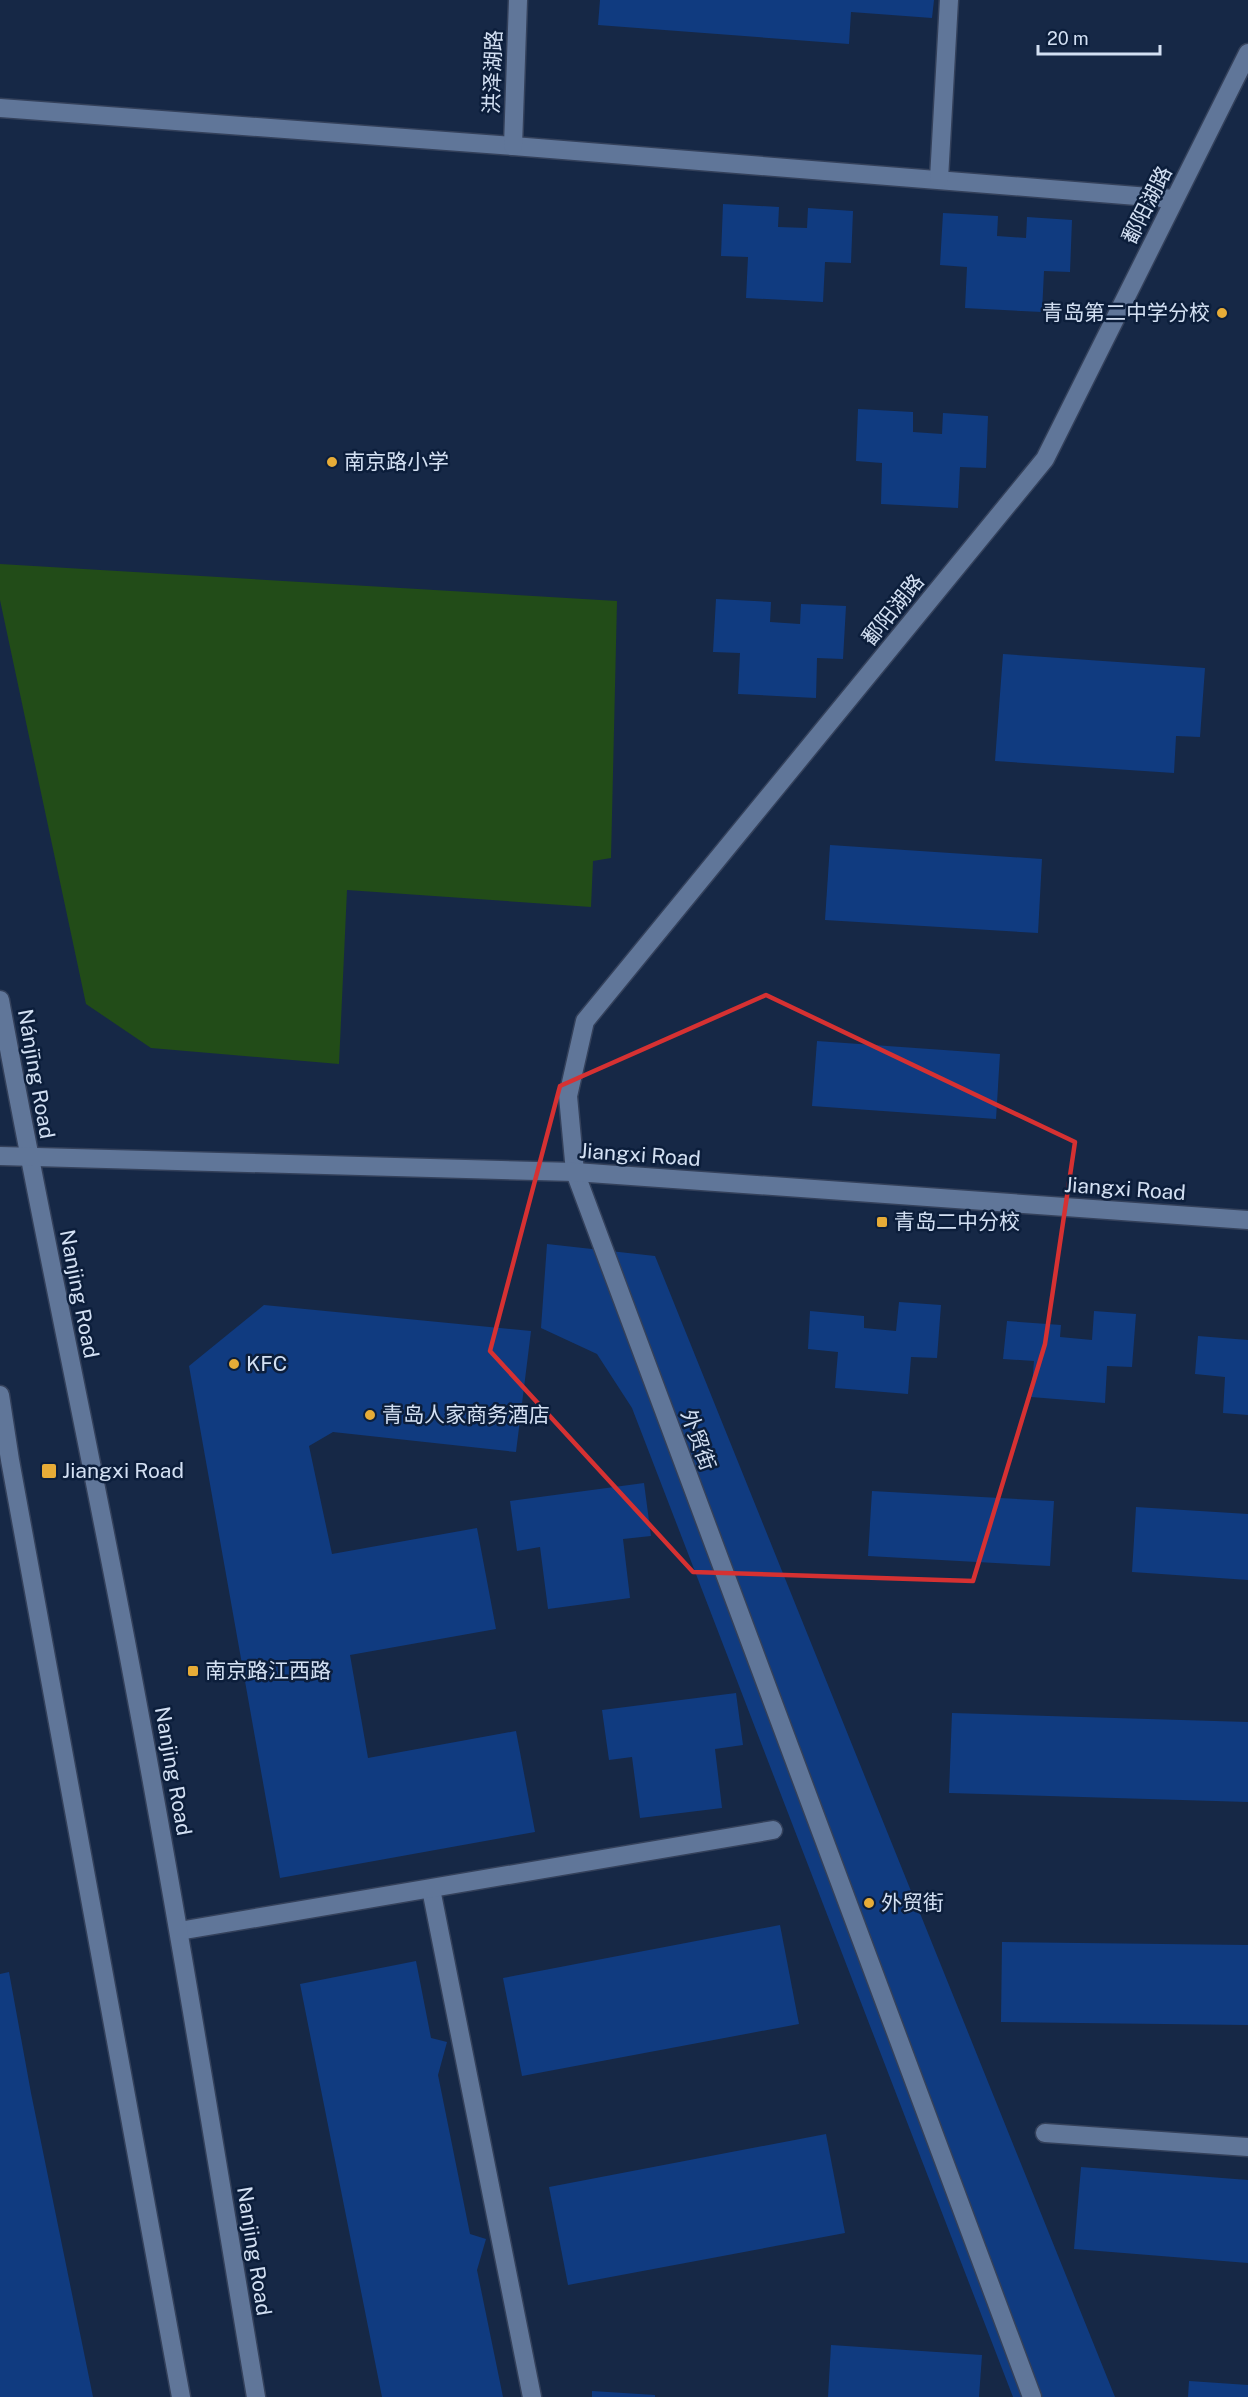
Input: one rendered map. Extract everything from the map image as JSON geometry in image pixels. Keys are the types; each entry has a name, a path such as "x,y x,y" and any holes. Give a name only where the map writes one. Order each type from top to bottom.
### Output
{"street":[{"name":"洪泽湖路","path":"513,146 518,0"},
{"path":"939,180 949,0"},
{"name":"鄱阳湖路","path":"575,1172 568,1096 585,1021 1045,459 1248,53"},
{"path":"0,108 1174,199"},
{"name":"Nánjīng Road","path":"0,1000 29,1156"},
{"name":"Jiangxi Road","path":"0,1156 575,1172 1248,1220"},
{"name":"Nanjing Road","path":"29,1156 133,1677 179,1931 256,2397"},
{"name":"外贸街","path":"575,1172 1032,2397"},
{"path":"0,1395 9,1460 181,2397"},
{"path":"179,1931 772,1830"},
{"path":"431,1889 532,2397"},
{"path":"1045,2133 1248,2147"}],"highlighted area":[{"path":"766,995 1075,1142 1045,1344 973,1581 693,1572 490,1351 560,1086"}],"green space":[{"path":"0,564 617,601 611,858 593,861 591,907 347,890 339,1064 151,1048 86,1004 0,600"}],"building":[{"path":"600,0 934,0 932,18 851,12 849,44 598,25"},
{"path":"723,204 779,207 778,227 807,228 808,208 853,211 851,263 825,262 823,302 746,298 748,257 721,256"},
{"path":"943,213 998,216 997,236 1026,238 1027,217 1072,220 1070,272 1044,271 1042,312 965,308 967,267 940,265"},
{"path":"858,409 913,412 913,432 942,434 943,413 988,416 986,468 960,467 958,508 881,504 882,463 856,461"},
{"path":"716,599 771,602 770,622 800,624 801,604 846,606 843,659 817,658 816,698 738,694 740,653 713,652"},
{"path":"1003,654 1205,668 1200,737 1176,736 1174,773 995,761"},
{"path":"830,845 1042,859 1038,933 825,920"},
{"path":"817,1041 1000,1054 996,1119 812,1106"},
{"name":"外贸街","path":"547,1244 655,1256 1115,2397 1013,2397 632,1408 597,1354 541,1328"},
{"path":"899,1302 941,1305 937,1358 911,1357 908,1394 835,1388 838,1352 808,1349 810,1311 864,1316 864,1328 896,1331"},
{"path":"264,1305 531,1331 516,1452 333,1432 309,1446 332,1554 477,1528 496,1629 350,1655 368,1758 516,1731 535,1832 280,1878 189,1366"},
{"path":"1094,1311 1136,1314 1132,1367 1107,1366 1105,1403 1031,1397 1034,1361 1003,1359 1007,1321 1061,1325 1060,1337 1092,1340"},
{"path":"1198,1336 1248,1340 1248,1415 1223,1413 1225,1377 1195,1374"},
{"path":"644,1483 651,1536 623,1539 630,1598 548,1609 540,1547 517,1551 510,1501"},
{"path":"872,1491 1054,1501 1050,1566 868,1556"},
{"path":"1136,1507 1248,1514 1248,1580 1132,1572"},
{"path":"736,1693 743,1745 715,1749 722,1808 640,1818 632,1757 609,1760 602,1710"},
{"path":"952,1713 1248,1722 1248,1802 949,1793"},
{"path":"780,1925 799,2024 522,2076 503,1978"},
{"path":"1002,1942 1248,1945 1248,2025 1001,2022"},
{"path":"416,1961 431,2038 447,2042 438,2075 470,2234 486,2239 477,2270 503,2397 382,2397 300,1984"},
{"path":"9,1972 31,2093 93,2397 0,2397 0,1974"},
{"path":"826,2134 845,2233 568,2285 549,2187"},
{"path":"1081,2167 1248,2180 1248,2263 1074,2249"},
{"path":"831,2345 982,2355 979,2397 828,2397"},
{"path":"1189,2381 1248,2385 1248,2397 1188,2397"},
{"path":"592,2391 655,2395 655,2397 592,2397"}],"place":[{"name":"青岛第二中学分校","path":"1222,313"},
{"name":"南京路小学","path":"332,462"},
{"name":"青岛二中分校","path":"882,1222"},
{"name":"KFC","path":"234,1364"},
{"name":"青岛人家商务酒店","path":"370,1415"},
{"name":"Jiangxi Road","path":"49,1471"},
{"name":"南京路江西路","path":"193,1671"},
{"name":"外贸街","path":"869,1903"}]}
